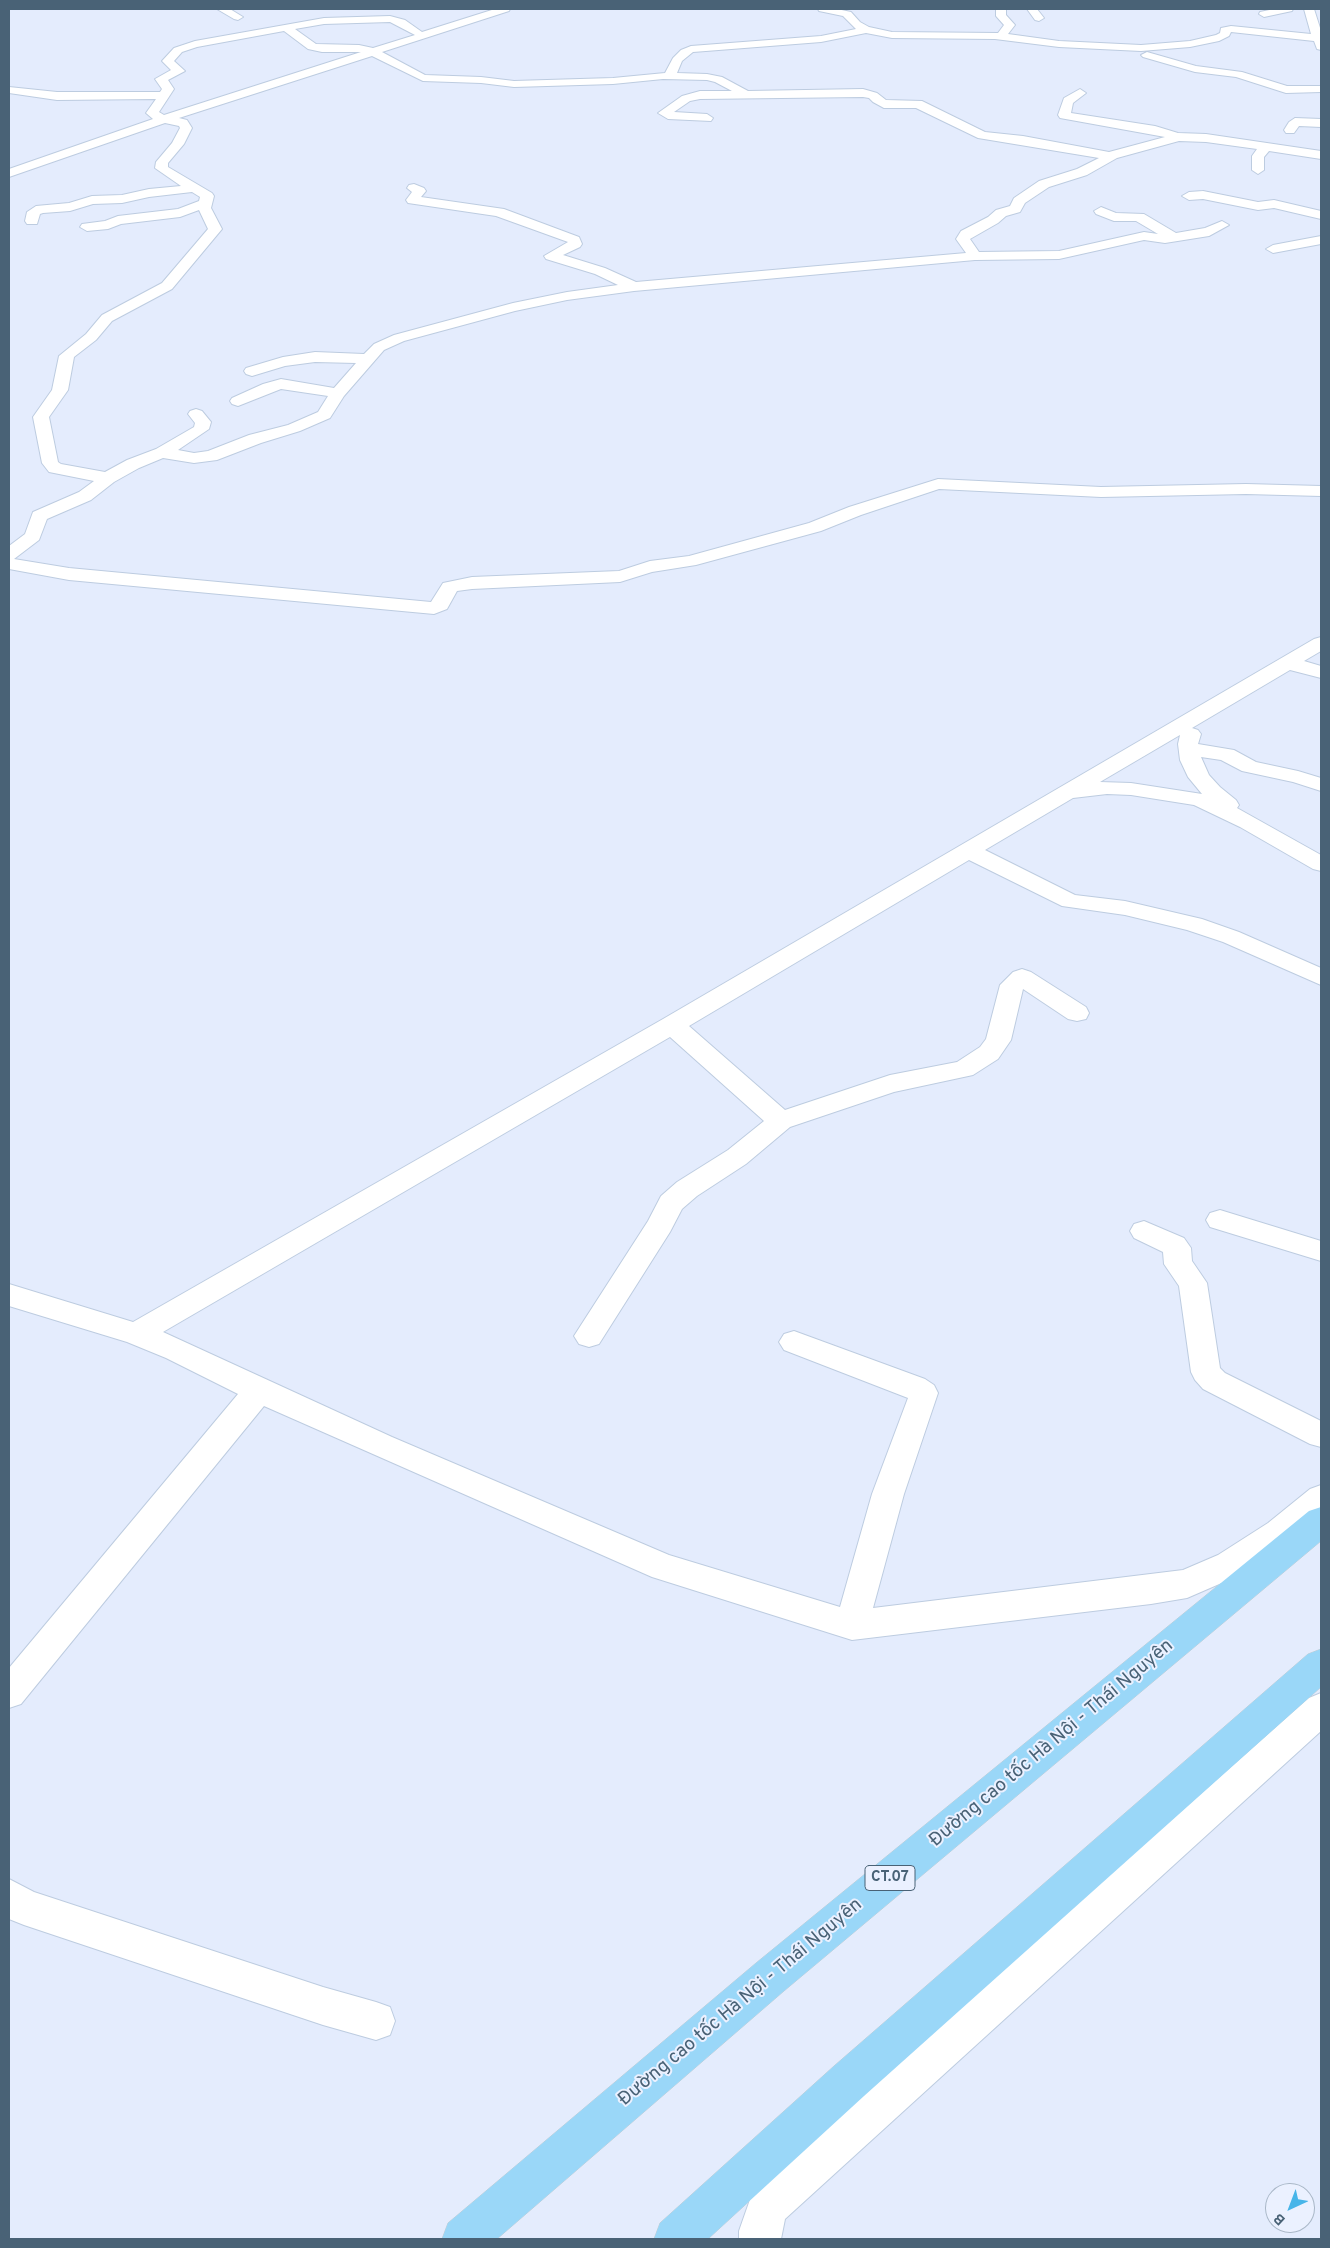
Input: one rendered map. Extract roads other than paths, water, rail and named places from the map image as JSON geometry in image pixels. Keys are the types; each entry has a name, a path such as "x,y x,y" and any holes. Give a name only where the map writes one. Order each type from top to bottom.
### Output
{"highway":[{"name":"Đường cao tốc Hà Nội - Thái Nguyên","path":"464,2239 770,1977 1321,1521"},
{"path":"676,2239 849,2081 1321,1665"}],"street":[{"path":"222,9 238,17"},
{"path":"368,50 417,32 491,9"},
{"path":"9,173 162,118 368,50 505,9"},
{"path":"822,9 847,14 856,24 866,30 892,35 1001,37 1059,44 1140,48 1190,44 1219,38 1225,34 1225,30 1231,29 1320,44 1309,9"},
{"path":"1001,9 1001,16 1010,25 1001,37"},
{"path":"1032,9 1039,18"},
{"path":"1264,14 1288,9"},
{"path":"310,13 324,21"},
{"path":"108,478 65,471 50,463 41,417 60,390 67,356 70,352 91,337 107,318 168,286 214,232 215,227 204,208 207,196 160,168 162,162 178,144 186,128 183,123 162,118 152,113 165,95 168,87 161,79 179,71 168,62 178,50 195,44 324,21 390,19 401,22 417,32"},
{"path":"285,27 312,47 368,50 423,78 475,80 510,84 613,81 670,75 714,78 744,93"},
{"path":"670,75 675,62 691,49 821,39 866,30"},
{"path":"1140,48 1144,54 1195,69 1238,74 1286,90 1321,89"},
{"path":"9,90 57,96 165,95"},
{"path":"707,118 668,115 664,113 692,96 744,93 866,93 884,104 918,104 982,135 1023,140 1109,156"},
{"path":"1080,93 1068,100 1064,115 1155,130 1179,137 1206,138 1321,155"},
{"path":"1155,130 1165,116"},
{"path":"9,163 162,118"},
{"path":"1290,130 1295,122 1321,123"},
{"path":"975,256 964,239 966,234 993,220 1001,213 1015,209 1019,201 1044,184 1082,172 1109,156 1179,137"},
{"path":"1258,170 1258,156 1265,148"},
{"path":"32,221 34,212 41,209 70,208 88,201 122,199 149,193 195,188"},
{"path":"414,188 419,191 413,200 499,212 574,240 575,244 551,256 600,270 634,287"},
{"path":"1269,190 1294,195"},
{"path":"1189,196 1203,195 1258,206 1274,204 1321,215"},
{"path":"1286,219 1313,198"},
{"path":"87,227 108,224 118,220 177,214 205,204"},
{"path":"1126,240 1102,223 1114,217 1139,217 1174,238"},
{"path":"162,453 194,458 211,456 318,418 328,411 338,393 378,347 390,341 459,321 557,298 634,287 975,256 1059,255 1144,236 1174,238 1209,232 1222,225"},
{"path":"1273,249 1321,240"},
{"path":"252,371 307,357 323,356 368,359"},
{"path":"238,401 269,387 281,384 338,393"},
{"path":"12,550 33,536 39,516 85,496 108,478 133,464 162,453 201,429 203,422 196,414"},
{"path":"9,564 69,574 434,608 440,605 450,587 481,583 620,576 650,567 690,561 815,527 855,511 938,484 1101,492 1246,489 1321,491"},
{"path":"136,1334 672,1026 967,850 1321,643"},
{"path":"1288,663 1321,672"},
{"path":"1204,712 1194,726 1188,744 1191,760 1199,776 1212,792 1248,822"},
{"path":"1189,750 1227,754 1249,767 1298,777 1321,785"},
{"path":"1067,792 1115,789 1183,796 1201,800 1248,822 1321,864"},
{"path":"967,850 1070,901 1125,908 1194,924 1231,937 1321,977"},
{"path":"589,1336 660,1225 671,1203 687,1189 738,1157 781,1121 890,1084 964,1070 989,1053 998,1040 1012,985 1016,980 1022,978 1077,1013"},
{"path":"672,1026 781,1121"},
{"path":"1220,1220 1321,1251"},
{"path":"1144,1231 1177,1248 1178,1264 1193,1283 1206,1372 1214,1381 1321,1435"},
{"path":"9,1294 136,1334 176,1350 259,1391 663,1567 852,1625 1151,1590 1187,1584 1229,1566 1279,1533 1321,1498"},
{"path":"794,1342 914,1387 923,1393 923,1398 888,1494 852,1625"},
{"path":"9,1693 259,1391"},
{"path":"760,2239 760,2231 768,2206 1321,1709"},
{"path":"14,1908 376,2021"}]}
